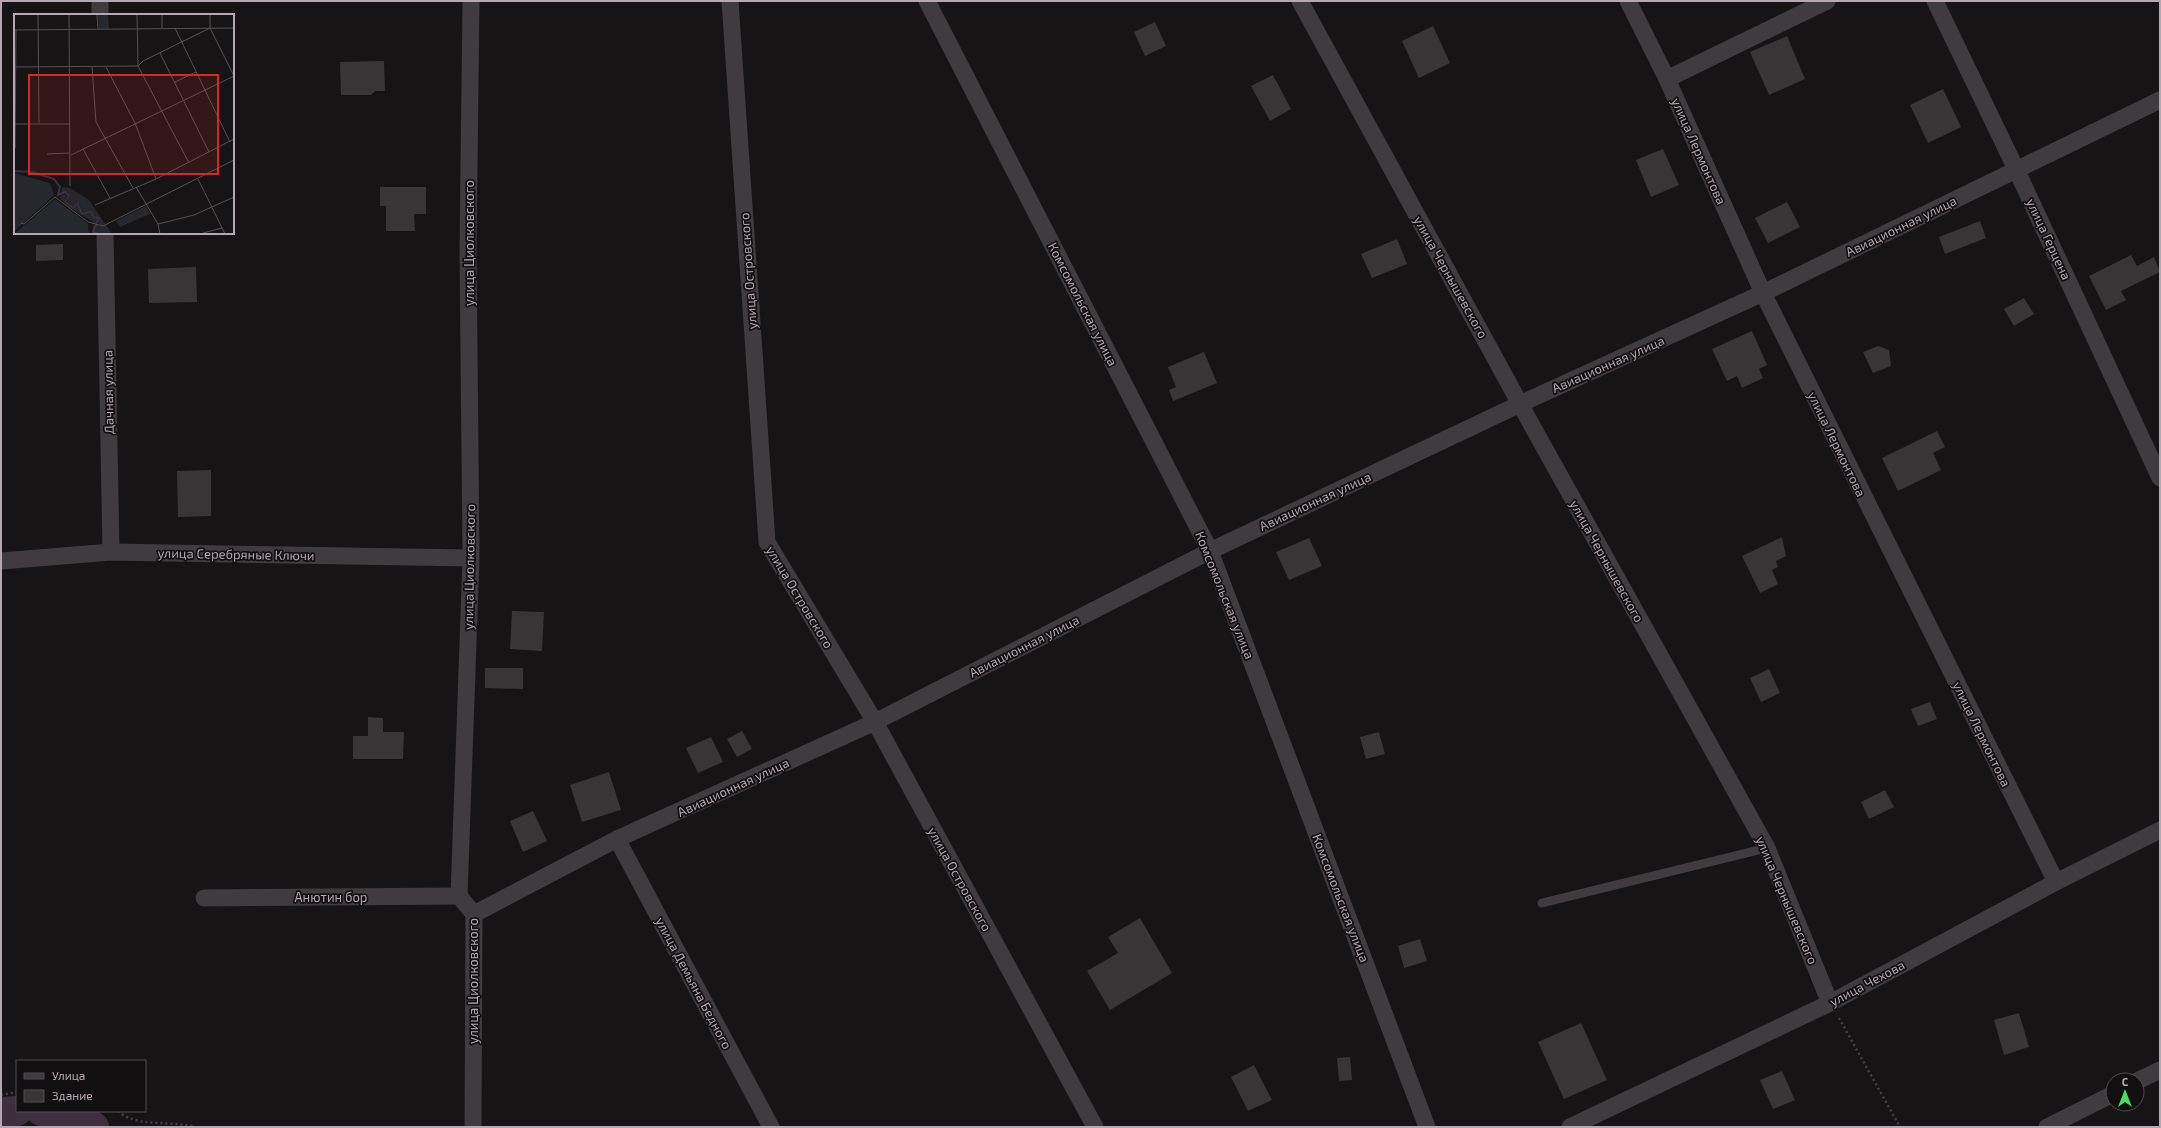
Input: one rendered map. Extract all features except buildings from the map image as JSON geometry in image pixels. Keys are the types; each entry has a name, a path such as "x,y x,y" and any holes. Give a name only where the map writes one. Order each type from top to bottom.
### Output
{"street":[{"path":"100,1 100,14"},
{"name":"улица Циолковского","path":"471,1 468,249 471,558 459,896 474,914 473,1127"},
{"name":"улица Островского","path":"730,1 767,542 874,722 1095,1127"},
{"name":"Комсомольская улица","path":"926,1 1210,551 1427,1127"},
{"name":"улица Чернышевского","path":"1300,1 1520,404 1766,848 1830,1002"},
{"name":"улица Лермонтова","path":"1628,1 1667,79 1763,293 2056,882"},
{"path":"1667,79 1827,1"},
{"name":"улица Герцена","path":"1935,1 2016,169 2160,478"},
{"name":"Авиационная улица","path":"474,914 617,839 874,722 1210,551 1520,404 1763,293 2160,100"},
{"name":"Дачная улица","path":"104,234 111,552"},
{"name":"улица Серебряные Ключи","path":"1,561 111,552 471,558"},
{"name":"улица Чехова","path":"1570,1127 1830,1002 2056,882 2160,830"},
{"name":"улица Демьяна Бедного","path":"617,839 771,1127"},
{"name":"Анютин бор","path":"204,898 459,896"},
{"path":"2145,1078 2160,1070"},
{"path":"2048,1127 2105,1098"}],"lane":[{"path":"1542,903 1766,848"}],"path":[{"path":"1830,1002 1900,1127"},
{"path":"1,1095 16,1092"},
{"path":"119,1112 125,1117 141,1122 171,1122 195,1127"}],"waterway":[{"path":"1,1112 16,1111"},
{"path":"44,1112 82,1120 94,1127"}]}
